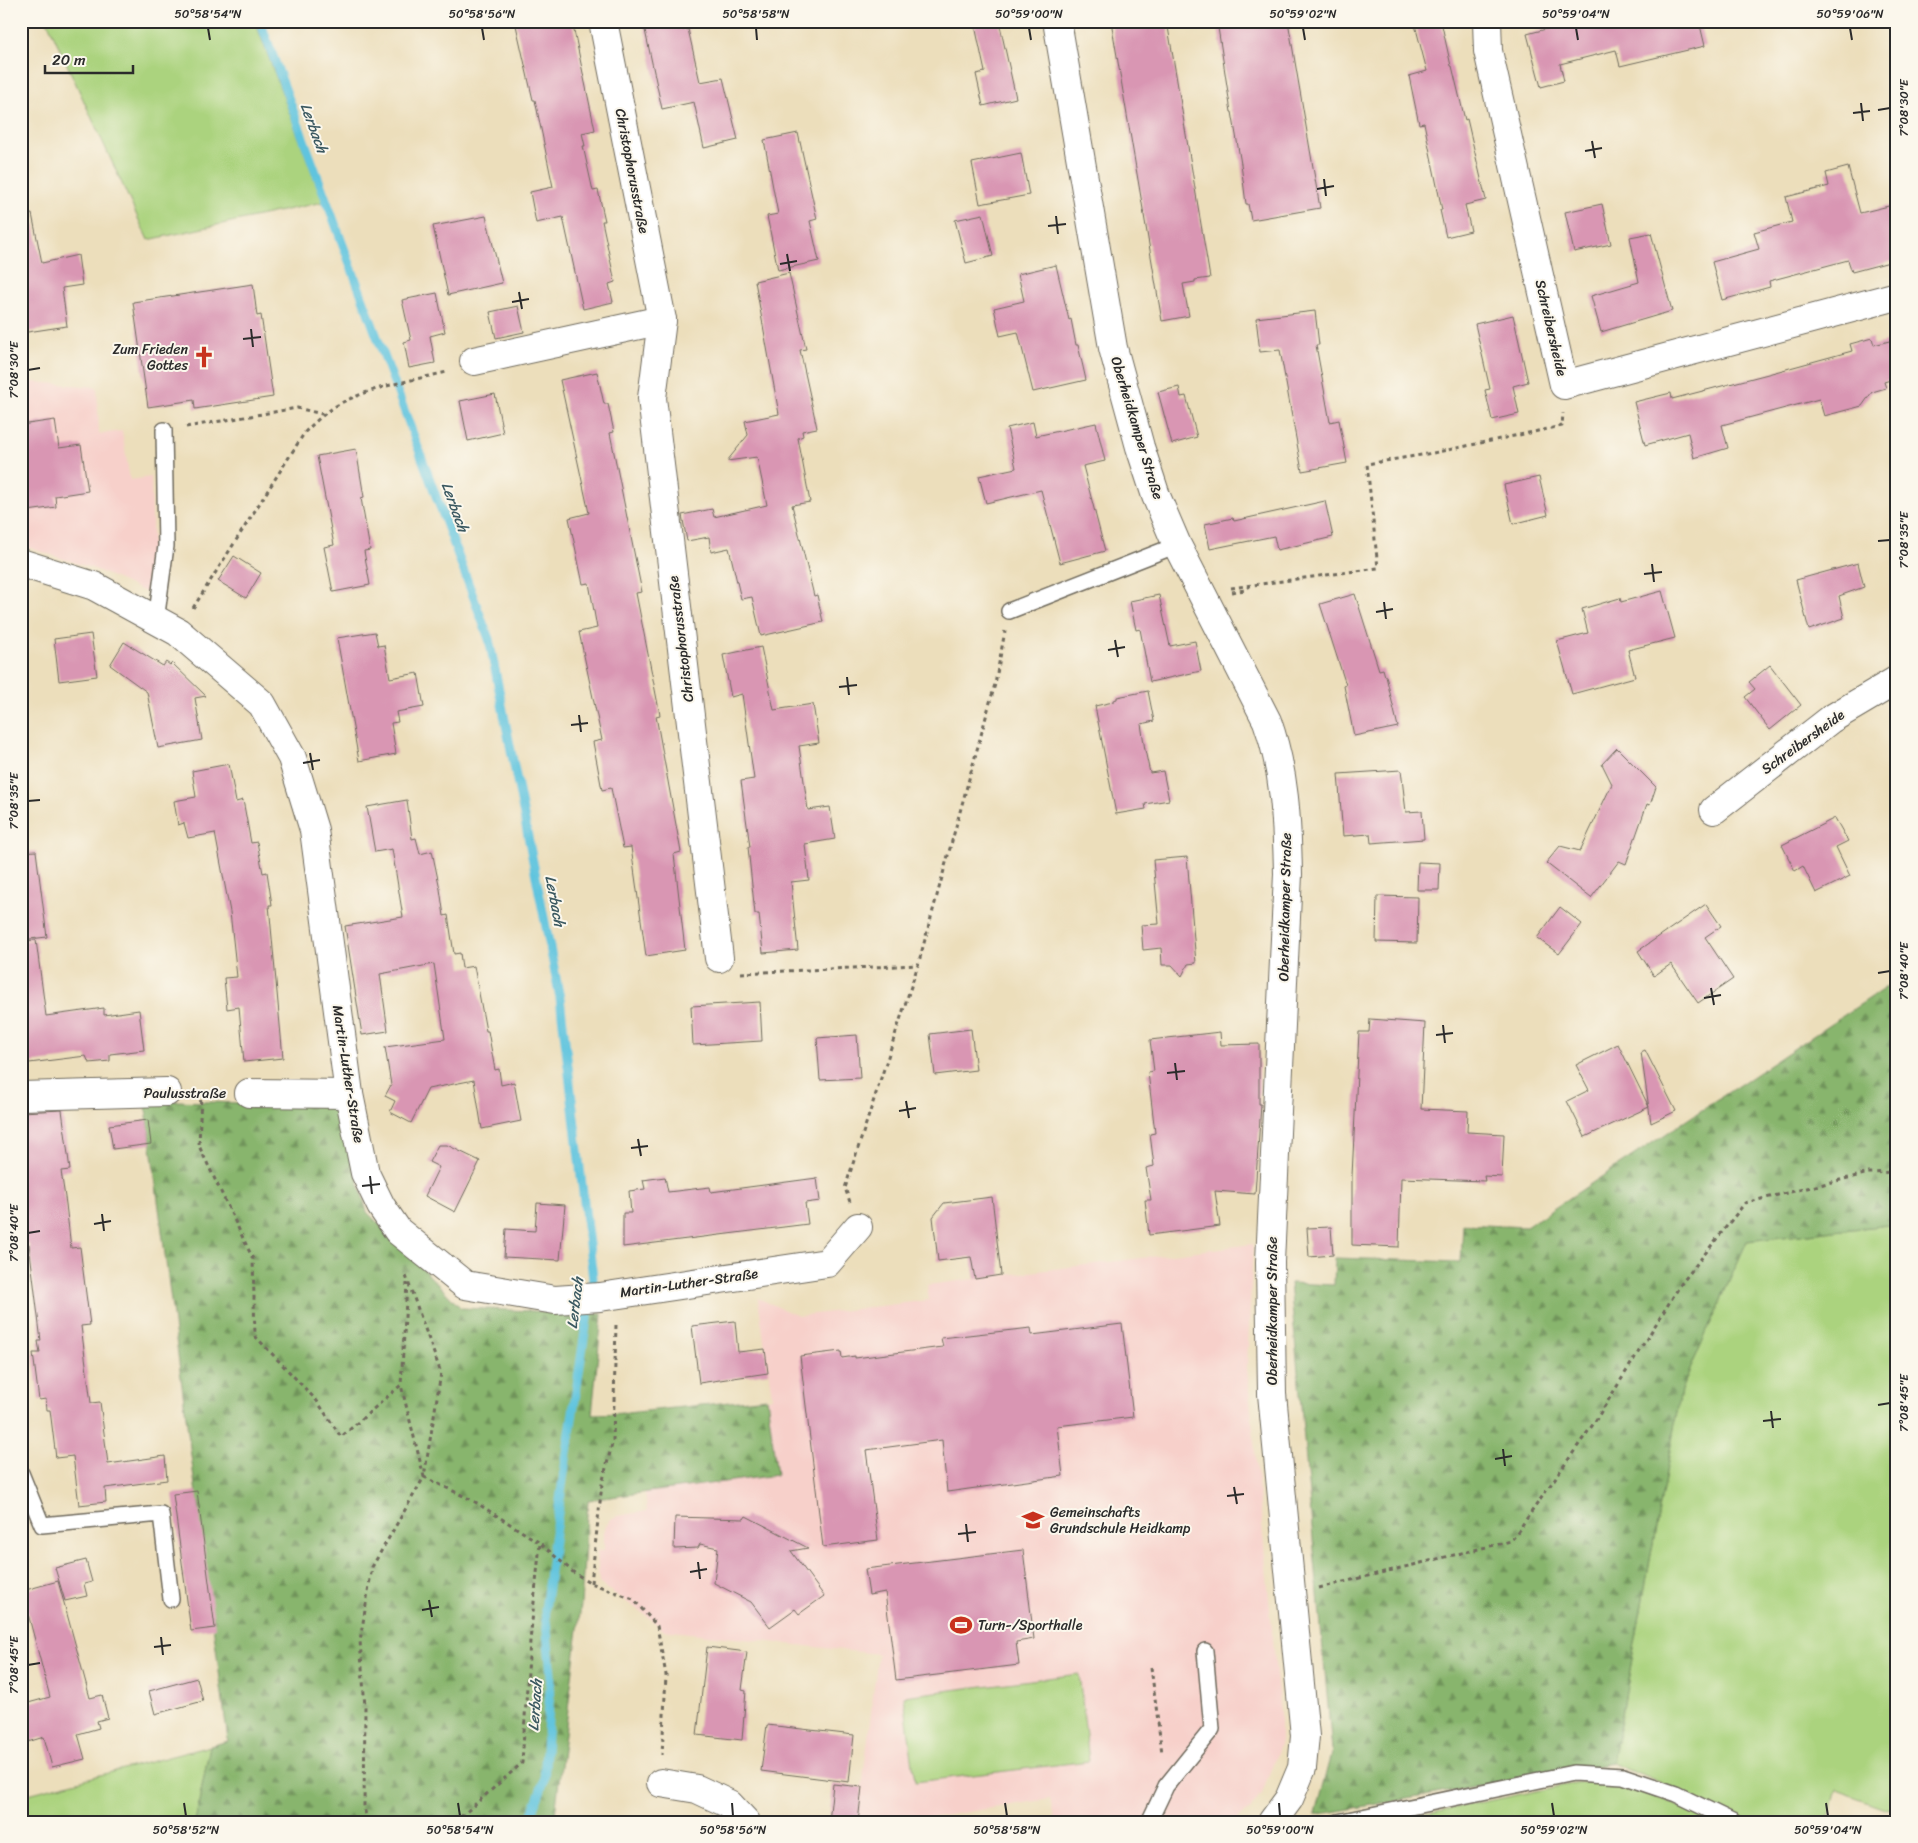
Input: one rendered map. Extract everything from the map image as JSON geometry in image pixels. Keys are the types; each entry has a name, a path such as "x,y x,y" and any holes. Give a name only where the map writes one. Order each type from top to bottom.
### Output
{"street":[{"name":"Christophorusstraße","path":"603,21 662,320 652,398 719,958"},
{"name":"Oberheidkamper Straße","path":"1057,21 1114,348 1143,455 1156,496 1177,545 1267,721 1277,748 1286,810 1288,874 1270,1262 1272,1394 1305,1736 1302,1768 1289,1799 1272,1822"},
{"name":"Schreibersheide","path":"1487,21 1488,51 1564,385 1897,296"},
{"path":"474,361 662,320"},
{"name":"Martin-Luther-Straße","path":"21,563 94,586 167,626 262,704 292,758 314,830 350,1094 365,1173 381,1206 398,1231 464,1285 555,1300 606,1295 827,1263 858,1227"},
{"name":"Schreibersheide","path":"1714,810 1831,719 1897,680"},
{"name":"Paulusstraße","path":"21,1096 167,1092"},
{"path":"249,1093 350,1094"},
{"path":"661,1783 697,1789 729,1804 746,1822"}],"lane":[{"path":"164,430 167,626"},
{"path":"1009,611 1177,545"},
{"path":"21,1473 42,1525 161,1514 171,1599"},
{"path":"1149,1822 1166,1786 1212,1729 1204,1652"},
{"path":"1338,1822 1573,1773 1623,1776 1676,1794 1734,1822"}],"path":[{"path":"167,626 305,432 323,414 345,401 374,390 415,380"},
{"path":"1252,584 1378,568 1367,464 1434,453 1562,426 1564,385"},
{"path":"164,430 298,408 323,414"},
{"path":"858,1227 846,1188 918,965 995,684 1009,611"},
{"path":"719,958 742,974 918,965"},
{"name":"Paulusstraße","path":"167,1092 249,1093"},
{"path":"200,1092 199,1146 252,1259 256,1336 317,1401 341,1438 401,1385"},
{"path":"1292,1595 1511,1541 1594,1423 1681,1284 1745,1203 1869,1173 1897,1172"},
{"path":"367,1822 364,1806 365,1707 360,1642 372,1567 424,1477 441,1373 407,1280 398,1231"},
{"path":"407,1280 401,1385 424,1477"},
{"path":"591,1584 602,1484 613,1440 616,1324 606,1295"},
{"path":"424,1477 472,1500 540,1543 573,1572 591,1584 633,1599 657,1626 666,1675 661,1783"},
{"path":"455,1822 522,1763 530,1641 540,1543"},
{"path":"1151,1667 1166,1786"}],"shaded area":[{"path":"21,381 97,387 99,434 122,431 130,480 151,477 154,596 97,570 21,545"},
{"name":"Gemeinschafts Grundschule Heidkamp","path":"1253,1244 1247,1367 1280,1714 1280,1745 1262,1794 1245,1814 1231,1822 1055,1822 1050,1799 905,1822 858,1822 878,1654 663,1630 651,1619 599,1583 597,1551 604,1550 606,1526 611,1519 617,1516 647,1511 645,1492 777,1475 767,1398 772,1397 758,1298 798,1316 929,1300 927,1285"}],"green space":[{"path":"47,21 255,21 323,202 148,240"},
{"path":"1897,980 1897,1224 1747,1241 1681,1390 1613,1763 1315,1815 1332,1750 1290,1283 1334,1285 1335,1258 1461,1262 1463,1224 1526,1227"},
{"path":"145,1100 336,1106 367,1212 461,1308 602,1314 592,1414 627,1413 767,1398 777,1475 588,1500 581,1605 554,1822 195,1822 210,1746 228,1741"},
{"path":"1897,1224 1897,1812 1836,1790 1826,1822 1750,1822 1613,1763 1681,1390 1747,1241"},
{"path":"1079,1674 1089,1761 915,1782 904,1696"},
{"path":"210,1746 195,1822 21,1822 21,1796"},
{"path":"1588,1782 1614,1785 1660,1798 1713,1822 1385,1822 1561,1786"}],"building":[{"path":"515,21 572,21 595,130 582,133 585,146 583,146 593,191 598,190 605,221 602,221 615,282 609,284 613,302 583,309 563,217 536,223 530,192 553,187 535,100 533,100"},
{"path":"643,21 681,21 683,30 688,29 700,82 723,78 738,140 704,148 694,102 662,109"},
{"path":"974,21 999,21 1016,98 983,106 976,74 985,72"},
{"path":"1111,21 1167,21 1210,278 1183,284 1189,316 1162,321"},
{"path":"1217,21 1288,21 1320,208 1251,220 1248,204 1246,204"},
{"path":"1414,21 1441,21 1486,200 1465,205 1471,231 1446,237 1424,123 1419,124 1409,76 1427,71"},
{"path":"1577,21 1699,21 1705,46 1620,66 1616,50 1560,64 1564,81 1541,87 1527,34"},
{"path":"798,133 817,219 810,221 819,261 778,270 767,216 778,214 764,140"},
{"path":"1021,153 1029,195 980,204 972,163"},
{"path":"1848,167 1860,213 1897,204 1897,260 1852,272 1848,260 1769,281 1770,287 1722,300 1712,262 1759,249 1754,232 1792,222 1786,197 1829,186 1826,173"},
{"path":"1602,204 1611,244 1574,252 1565,212"},
{"path":"32,214 42,263 78,255 82,285 62,288 67,326 21,333 21,215"},
{"path":"983,214 993,256 966,263 955,220"},
{"path":"486,216 502,283 448,295 433,226"},
{"path":"1651,233 1672,311 1601,332 1591,296 1639,282 1630,237"},
{"path":"1056,265 1086,380 1033,392 1018,332 1000,336 994,308 1024,301 1018,274"},
{"path":"789,273 806,349 800,350 817,428 802,431 803,436 798,438 810,502 792,505 814,596 817,595 823,622 761,636 752,597 741,599 729,548 711,552 709,537 687,541 682,515 712,509 714,517 767,505 757,457 727,461 748,435 745,421 779,414 755,281"},
{"name":"Zum Frieden Gottes","path":"253,284 257,316 261,315 273,397 195,409 194,400 148,407 133,302"},
{"path":"437,293 445,332 430,336 435,363 409,368 404,342 411,340 402,300"},
{"path":"518,306 524,332 496,338 490,312"},
{"path":"1315,311 1319,345 1316,345 1330,422 1339,420 1347,463 1302,471 1280,350 1260,352 1256,318"},
{"path":"1513,315 1528,382 1513,386 1519,414 1492,420 1485,390 1490,389 1475,324"},
{"path":"1872,338 1874,345 1897,339 1897,378 1884,382 1886,388 1872,392 1862,406 1824,416 1819,399 1722,425 1728,448 1694,458 1688,433 1645,445 1634,402 1671,393 1672,399 1768,374 1852,351 1850,344"},
{"path":"597,372 604,404 608,404 614,432 610,433 642,592 636,593 660,715 656,716 681,852 674,854 685,950 646,956 631,847 623,848 611,788 602,790 593,742 602,740 579,632 597,628 589,583 583,584 569,518 589,513 560,380"},
{"path":"1179,387 1181,397 1186,396 1197,437 1172,444 1158,392"},
{"path":"495,394 503,433 468,441 460,401"},
{"path":"55,420 59,448 81,445 88,491 55,496 56,507 21,512 21,425"},
{"path":"1033,422 1036,436 1096,423 1105,461 1083,466 1105,551 1060,563 1041,490 986,503 979,476 1016,468 1007,428"},
{"path":"356,449 364,497 361,498 370,550 364,551 370,585 333,592 324,547 334,545 317,456"},
{"path":"1539,477 1548,515 1513,524 1504,485"},
{"path":"1325,501 1333,537 1277,550 1274,536 1210,549 1205,524 1233,518 1234,521"},
{"path":"234,556 261,573 246,598 218,581"},
{"path":"1858,563 1864,587 1839,596 1844,618 1809,630 1796,580"},
{"path":"1662,591 1675,638 1628,650 1635,677 1572,694 1557,641 1588,633 1582,609 1620,598 1621,602"},
{"path":"1355,594 1379,670 1383,669 1386,676 1398,727 1354,736 1344,686 1346,685 1320,604"},
{"path":"1159,595 1170,646 1195,641 1201,671 1150,682 1140,629 1136,630 1130,601"},
{"path":"375,632 378,646 384,645 390,678 418,673 424,707 396,712 398,722 391,723 396,754 359,761 337,638"},
{"path":"91,634 97,676 59,681 54,639"},
{"path":"124,642 163,666 166,662 170,665 172,663 206,696 195,698 202,740 158,748 147,692 110,665"},
{"path":"761,647 774,710 813,704 819,743 799,746 808,810 830,807 835,839 805,844 809,880 791,882 798,950 763,953 759,914 755,914 748,847 750,847 741,781 754,779 742,694 731,697 723,655"},
{"path":"1770,665 1801,705 1770,730 1745,697 1755,689 1749,682"},
{"path":"1148,691 1154,721 1141,724 1145,750 1150,773 1163,771 1169,800 1145,804 1146,809 1116,814 1095,706 1113,702 1117,697"},
{"path":"1617,748 1656,787 1650,805 1647,804 1626,864 1619,861 1591,898 1546,863 1560,846 1580,851 1612,784 1602,764"},
{"path":"229,764 236,802 243,800 251,843 257,842 263,873 267,872 272,905 269,905 283,1058 244,1062 239,1007 227,1009 224,978 237,977 230,912 215,833 188,838 184,823 178,825 174,801 196,797 192,771"},
{"path":"1401,770 1406,812 1422,811 1424,839 1371,843 1370,834 1343,836 1338,774"},
{"path":"407,800 412,839 416,838 420,854 432,851 444,916 448,915 454,954 460,953 462,968 474,966 495,1070 499,1069 501,1085 514,1082 521,1121 482,1129 474,1080 428,1089 411,1123 390,1112 395,1101 385,1096 391,1085 385,1047 445,1039 434,964 380,974 388,1031 362,1035 345,926 403,917 392,849 375,852 367,807"},
{"path":"1835,818 1848,841 1836,847 1850,876 1816,893 1803,866 1795,871 1782,845"},
{"path":"36,851 47,937 21,940 21,852"},
{"path":"1187,857 1196,963 1188,964 1182,976 1172,965 1162,965 1161,948 1143,950 1141,925 1159,924 1153,860"},
{"path":"1418,862 1440,863 1439,890 1417,890"},
{"path":"1377,896 1418,897 1417,943 1376,942"},
{"path":"1706,904 1721,926 1705,937 1733,979 1698,1003 1671,964 1654,976 1638,951"},
{"path":"1560,907 1582,924 1559,954 1537,938"},
{"path":"36,940 46,1016 104,1008 104,1015 139,1010 144,1050 110,1054 110,1061 89,1063 86,1056 21,1064 21,941"},
{"path":"760,1002 762,1041 693,1045 691,1006"},
{"path":"1370,1019 1425,1023 1421,1109 1468,1111 1467,1132 1504,1134 1502,1177 1484,1176 1485,1181 1401,1178 1399,1247 1352,1245 1352,1176 1359,1032 1369,1032"},
{"path":"971,1029 976,1070 935,1075 930,1034"},
{"path":"1220,1032 1221,1045 1259,1044 1259,1104 1261,1104 1255,1194 1215,1191 1220,1226 1149,1235 1145,1200 1151,1200 1146,1168 1154,1166 1150,1134 1155,1133 1148,1072 1154,1071 1150,1040"},
{"path":"857,1035 860,1078 820,1080 817,1038"},
{"path":"1618,1044 1649,1107 1585,1137 1567,1101 1589,1090 1576,1065"},
{"path":"1645,1050 1676,1111 1651,1123 1641,1052"},
{"path":"62,1110 70,1170 61,1171 71,1248 80,1247 90,1325 81,1326 91,1403 100,1402 108,1464 165,1456 167,1480 105,1488 106,1502 79,1505 73,1456 56,1458 50,1410 47,1410 46,1399 39,1400 33,1353 40,1353 38,1341 41,1341 29,1244 25,1244 24,1233 21,1233 21,1112"},
{"path":"148,1120 151,1144 113,1149 109,1125"},
{"path":"438,1145 447,1145 480,1161 455,1212 425,1196 439,1167 429,1162"},
{"path":"665,1177 668,1192 710,1187 711,1192 817,1178 820,1201 805,1203 808,1224 623,1247 623,1213 631,1213 629,1191 645,1189 643,1180"},
{"path":"992,1197 1001,1275 975,1279 971,1257 938,1261 933,1217 944,1203"},
{"path":"537,1203 565,1205 560,1260 504,1257 506,1229 535,1231"},
{"path":"1331,1227 1333,1255 1309,1257 1307,1228"},
{"path":"735,1321 738,1352 765,1349 768,1373 699,1383 692,1326"},
{"path":"1122,1324 1133,1417 1057,1426 1063,1476 947,1492 942,1440 866,1450 878,1540 823,1547 800,1356 841,1351 842,1358 855,1356 855,1358 943,1347 941,1338 1031,1328 1032,1335"},
{"path":"197,1491 215,1628 191,1631 173,1494"},
{"path":"746,1516 808,1548 791,1551 824,1596 799,1614 795,1609 770,1627 751,1602 714,1583 718,1548 700,1544 698,1548 674,1549 675,1517 744,1519"},
{"name":"Turn-/Sporthalle","path":"1023,1550 1034,1639 1016,1642 1019,1665 896,1680 885,1592 869,1595 865,1569"},
{"path":"86,1560 92,1582 84,1584 87,1596 65,1601 55,1568"},
{"path":"58,1581 90,1698 102,1695 108,1718 97,1721 99,1728 78,1734 85,1759 52,1767 44,1737 21,1744 21,1705 50,1697 22,1591"},
{"path":"707,1647 747,1652 742,1690 746,1691 742,1740 697,1735"},
{"path":"197,1678 203,1701 155,1714 149,1691"},
{"path":"767,1725 854,1735 849,1782 761,1771"},
{"path":"833,1784 862,1787 858,1822 829,1822"}],"waterway":[{"name":"Lerbach","path":"260,21 489,639 560,998 593,1278 545,1610 551,1674 544,1781 529,1822"}],"place":[{"name":"Zum Frieden Gottes","path":"204,357"},
{"name":"Gemeinschafts Grundschule Heidkamp","path":"1033,1520"},
{"name":"Turn-/Sporthalle","path":"961,1625"}]}
